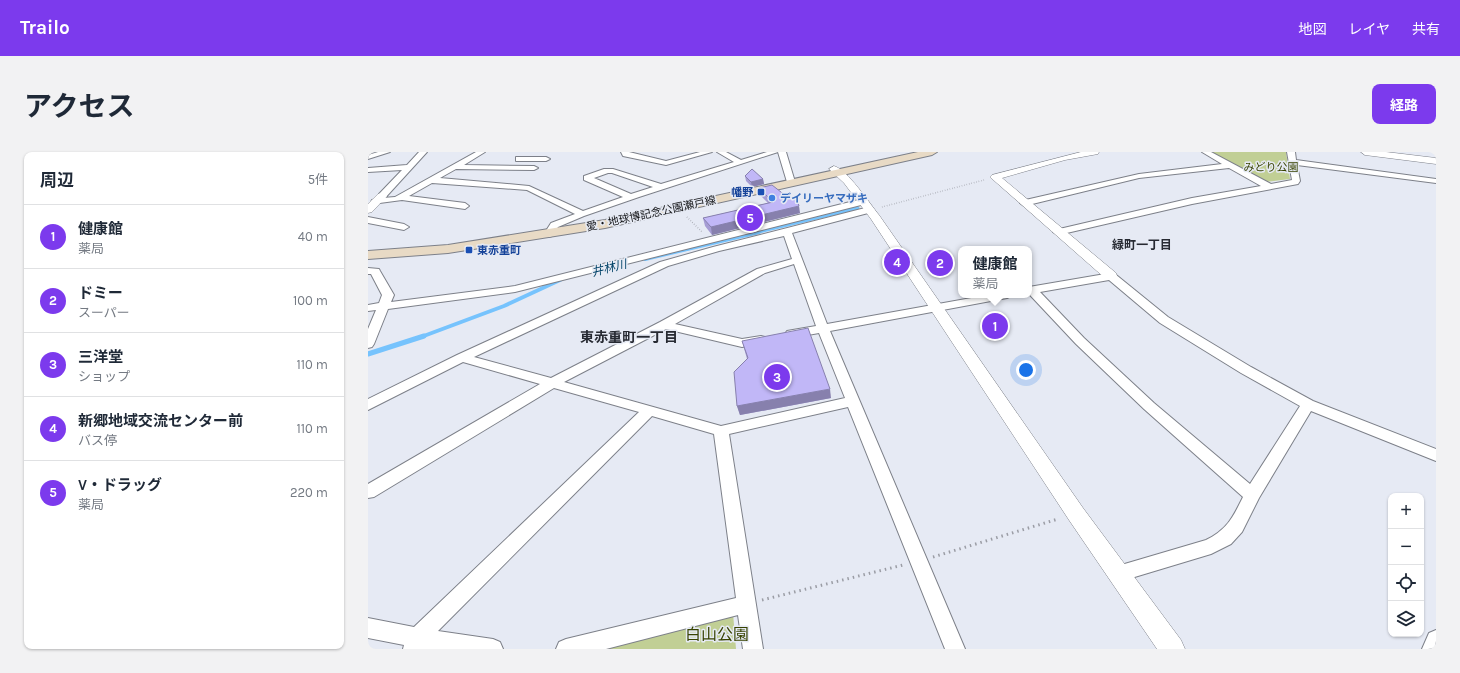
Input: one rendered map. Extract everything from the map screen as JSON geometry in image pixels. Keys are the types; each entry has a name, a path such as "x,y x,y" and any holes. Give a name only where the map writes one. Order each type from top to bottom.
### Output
{"main road":[{"name":"愛・地球博記念公園瀬戸線","path":"836,171 913,152"},
{"name":"愛・地球博記念公園瀬戸線","path":"368,250 456,243 550,232 791,180 932,152"},
{"name":"愛・地球博記念公園瀬戸線","path":"368,255 448,249 550,232 678,208 791,180"}],"street":[{"path":"368,156 386,152"},
{"path":"375,203 423,152"},
{"path":"625,152 626,154 666,163 708,152"},
{"path":"722,152 741,163"},
{"path":"550,232 554,225 630,197 775,152"},
{"path":"782,152 791,180"},
{"path":"1095,152 1064,158 996,176 996,179 1164,320 1246,370 1308,404 1436,455"},
{"path":"1206,152 1268,186"},
{"path":"1058,232 1192,201 1296,181 1291,152"},
{"path":"1365,152 1436,161"},
{"path":"375,203 402,197 471,158 484,155"},
{"path":"510,159 546,159"},
{"path":"1293,162 1436,181"},
{"path":"1024,203 1139,176 1231,165"},
{"path":"368,170 409,167"},
{"path":"455,167 534,168"},
{"path":"630,197 587,178 607,171 613,171 660,187"},
{"path":"836,171 865,206 1076,514 1172,649"},
{"path":"432,180 529,188 583,214"},
{"path":"402,197 465,206"},
{"path":"368,405 462,358 668,262 788,232 865,206"},
{"path":"368,308 515,289 710,240 865,206"},
{"path":"368,220 404,227"},
{"path":"788,232 823,328 955,649"},
{"path":"368,492 552,383 664,325 761,271 798,260"},
{"path":"368,271 375,271 388,295 368,344"},
{"path":"1032,291 1111,276"},
{"path":"1032,292 1080,341 1149,406 1252,495"},
{"path":"664,325 742,343 991,298"},
{"path":"462,358 721,431 853,401"},
{"path":"1118,574 1211,546 1225,539 1236,527 1252,495 1308,404"},
{"path":"415,644 649,411"},
{"path":"721,431 753,649"},
{"path":"566,649 747,604"},
{"path":"368,628 415,644 493,649"},
{"path":"1432,649 1436,640"}],"path":[{"path":"865,206 996,176"},
{"path":"678,208 710,240"},
{"path":"747,604 919,561 1076,514"}],"green space":[{"name":"みどり公園","path":"1209,152 1286,152 1290,179 1265,182"},
{"name":"白山公園","path":"733,613 736,649 604,649"}],"building":[{"path":"752,169 763,179 751,182 745,176"},
{"path":"772,185 790,198 796,196 799,206 711,227 703,218 773,202 759,188"},
{"path":"808,328 830,389 737,406 734,372 748,358 742,341"}],"waterway":[{"name":"井林川","path":"755,233 858,208"},
{"name":"井林川","path":"645,259 759,232"},
{"name":"井林川","path":"422,337 504,306 560,280"},
{"name":"井林川","path":"368,354 422,337"}],"place":[{"name":"幡野","path":"761,192"},
{"name":"デイリーヤマザキ","path":"772,198"},
{"name":"V・ドラッグ","path":"750,218"},
{"name":"東赤重町","path":"469,250"},
{"name":"新郷地域交流センター前","path":"897,262"},
{"name":"ドミー","path":"940,263"},
{"name":"健康館","path":"995,326"},
{"name":"三洋堂","path":"777,377"}],"district":[{"name":"緑町一丁目","path":"1142,245"},
{"name":"東赤重町一丁目","path":"629,337"}]}
